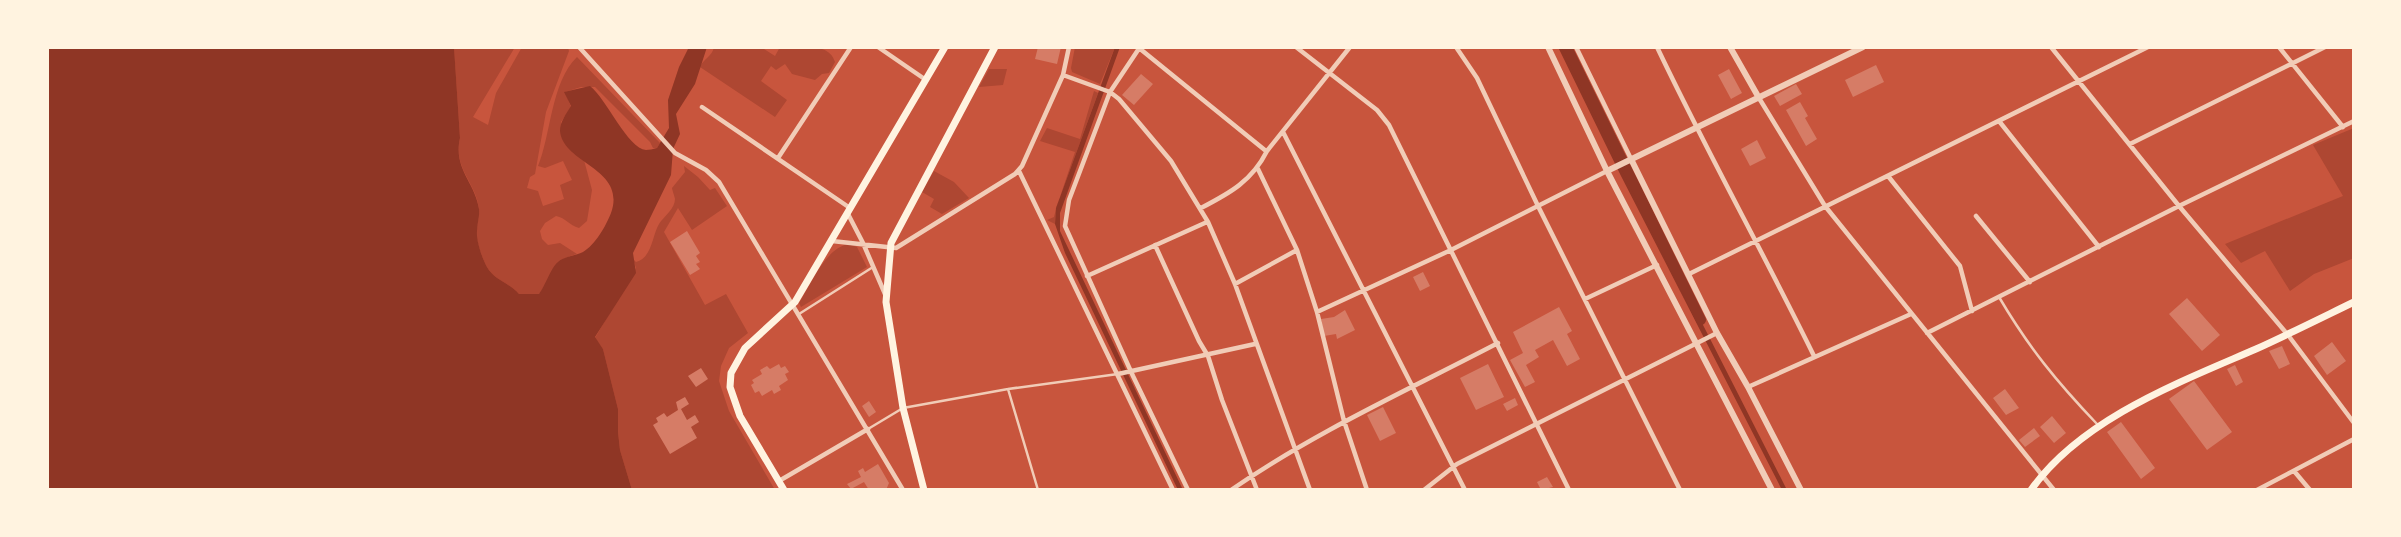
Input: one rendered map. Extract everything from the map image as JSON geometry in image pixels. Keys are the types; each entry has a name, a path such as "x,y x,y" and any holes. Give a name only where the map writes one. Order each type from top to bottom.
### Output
{"main road":[{"path":"783,490 740,416 730,380 734,365 745,348 793,305 945,47"},
{"path":"924,490 903,408 885,294 890,248 895,232 995,47"},
{"path":"2031,490 2042,474 2099,426 2187,379 2288,335 2354,302"}],"street":[{"path":"579,47 675,153 706,170 719,182 903,490"},
{"path":"778,158 851,47"},
{"path":"878,47 926,80"},
{"path":"832,240 900,247 1019,171 1063,75 1069,47"},
{"path":"1296,47 1377,110 1389,125 1499,343 1569,490"},
{"path":"1201,208 1231,193 1258,169 1266,151 1350,47"},
{"path":"1456,47 1477,78 1680,490"},
{"path":"1548,47 1657,265 1701,341 1772,490"},
{"path":"1576,47 1689,274 1715,334 1748,387 1801,490"},
{"path":"1657,47 1696,129 1757,240 1814,356"},
{"path":"1730,47 1825,206 2054,490"},
{"path":"1317,312 1451,250 1863,47"},
{"path":"2051,47 2179,206 2288,335 2354,423"},
{"path":"1689,274 2148,47"},
{"path":"2279,47 2343,127"},
{"path":"2130,144 2325,47"},
{"path":"1173,490 1065,226 1065,214 1110,92 1139,48 1266,151"},
{"path":"1063,75 1110,92 1119,99 1171,161 1201,208 1234,284 1310,490"},
{"path":"702,107 778,158 849,211 885,294"},
{"path":"1999,121 2099,247"},
{"path":"1927,333 2354,121"},
{"path":"1283,132 1465,490"},
{"path":"1258,169 1297,250 1317,312 1344,421 1367,490"},
{"path":"1019,171 1188,490"},
{"path":"1888,176 1960,267 1972,311"},
{"path":"1976,216 2029,282"},
{"path":"1087,276 1208,222"},
{"path":"1155,245 1208,356 1257,490"},
{"path":"1234,284 1297,250"},
{"path":"1585,299 1657,265"},
{"path":"1748,387 1911,314"},
{"path":"1424,490 1454,467 1715,334"},
{"path":"1231,490 1294,449 1344,421 1499,343"},
{"path":"1124,373 1255,344"},
{"path":"779,481 868,429"},
{"path":"2257,490 2354,439"},
{"path":"2294,471 2310,490"}],"lane":[{"path":"798,314 873,267"},
{"path":"1999,297 2043,365 2099,426"},
{"path":"868,429 903,408 1008,389 1124,373"},
{"path":"1008,389 1038,490"}],"shaded area":[{"path":"47,47 454,47 459,158 477,199 477,235 481,254 490,271 519,294 539,294 558,262 583,252 596,240 609,218 614,198 603,176 571,151 564,142 560,128 571,106 564,92 590,86 632,141 646,150 657,148 669,128 668,100 679,67 689,47 707,47 695,84 676,114 680,134 673,149 671,175 633,253 636,273 595,337 603,349 618,409 620,450 632,490 47,490"},
{"path":"454,47 515,47 473,117 488,125 496,93 522,47 568,48 546,112 535,174 530,177 527,188 538,191 543,206 564,199 560,185 572,180 563,161 545,168 538,166 562,80 577,57 660,143 657,148 653,148 595,87 581,87 565,92 571,107 561,122 575,153 584,160 592,190 587,221 579,228 556,216 545,223 540,231 542,239 548,245 560,243 577,254 557,265 539,294 519,294 490,271 481,254 476,235 479,212 477,199 460,158"},
{"path":"714,47 761,47 775,56 780,47 812,47 826,51 832,55 835,62 829,73 822,74 815,80 792,74 785,64 776,70 771,66 761,81 787,100 775,117 700,67"},
{"path":"1075,47 1115,47 1100,84 1072,72"},
{"path":"1115,47 1120,47 1060,213 1060,231 1183,490 1178,490 1065,253 1055,224 1056,208"},
{"path":"1558,47 1569,47 1574,65 1617,156 1787,490 1782,490"},
{"path":"989,69 1007,69 1003,85 979,87"},
{"path":"1094,91 1098,93 1060,198 1075,152 1040,141 1047,128 1080,139"},
{"path":"2354,128 2354,258 2314,274 2290,291 2265,251 2241,263 2225,244 2343,196 2313,145"},
{"path":"684,166 710,190 715,188 727,206 692,230 678,208 664,232 705,305 726,294 748,333 729,348 721,366 719,381 729,411 775,490 632,490 620,450 618,409 603,349 595,338 636,268 633,259 636,262 645,256 659,224 673,206 675,199 672,188 685,172"},
{"path":"934,171 954,182 969,198 942,214 930,207 934,199 922,192"},
{"path":"1056,209 1055,224 1047,220 1054,217"},
{"path":"848,244 857,247 867,267 801,307 799,303 826,260 840,247"}],"building":[{"path":"1038,47 1061,47 1057,64 1035,59"},
{"path":"1876,65 1884,82 1853,97 1845,80"},
{"path":"1729,69 1742,93 1731,99 1718,75"},
{"path":"1141,74 1153,84 1134,105 1122,95"},
{"path":"1796,84 1802,94 1780,106 1774,96"},
{"path":"1800,102 1808,116 1805,118 1817,139 1806,146 1786,110"},
{"path":"1757,140 1766,158 1750,166 1741,149"},
{"path":"687,231 700,253 696,256 700,262 696,264 700,269 690,275 670,242"},
{"path":"1423,272 1430,286 1420,291 1413,277"},
{"path":"2187,298 2220,335 2202,351 2169,314"},
{"path":"1559,307 1572,331 1567,334 1580,359 1567,366 1553,340 1535,350 1539,357 1526,365 1535,382 1525,387 1510,360 1523,353 1513,332"},
{"path":"1345,310 1355,330 1337,339 1336,334 1324,336 1321,319 1334,317"},
{"path":"2332,342 2346,361 2327,375 2314,356"},
{"path":"2282,346 2290,364 2279,369 2269,351"},
{"path":"779,364 781,368 785,366 789,372 785,374 788,380 779,386 781,390 774,394 772,390 762,396 759,391 755,393 752,380 762,374 760,370"},
{"path":"1488,364 1504,397 1476,410 1460,378"},
{"path":"2235,365 2243,382 2236,386 2227,369"},
{"path":"701,368 708,379 696,387 688,376"},
{"path":"2194,381 2232,432 2207,450 2169,399"},
{"path":"2005,389 2019,408 2006,415 1993,398"},
{"path":"685,397 689,404 681,409 687,420 695,415 699,422 691,427 697,438 670,454 653,425 658,422 656,418 664,413 667,417 678,410 676,402"},
{"path":"1515,398 1518,405 1507,411 1503,404"},
{"path":"869,401 876,412 869,417 862,406"},
{"path":"1383,407 1396,433 1380,441 1367,415"},
{"path":"2052,416 2066,433 2054,443 2040,427"},
{"path":"2121,422 2155,468 2141,479 2107,432"},
{"path":"2034,428 2040,436 2025,447 2019,440"},
{"path":"878,464 889,483 886,490 869,490 864,482 851,489 847,484 861,477 858,471 863,468 865,472"},
{"path":"1547,477 1553,487 1541,490 1537,482"}],"waterway":[{"path":"1567,47 1701,320"}]}
